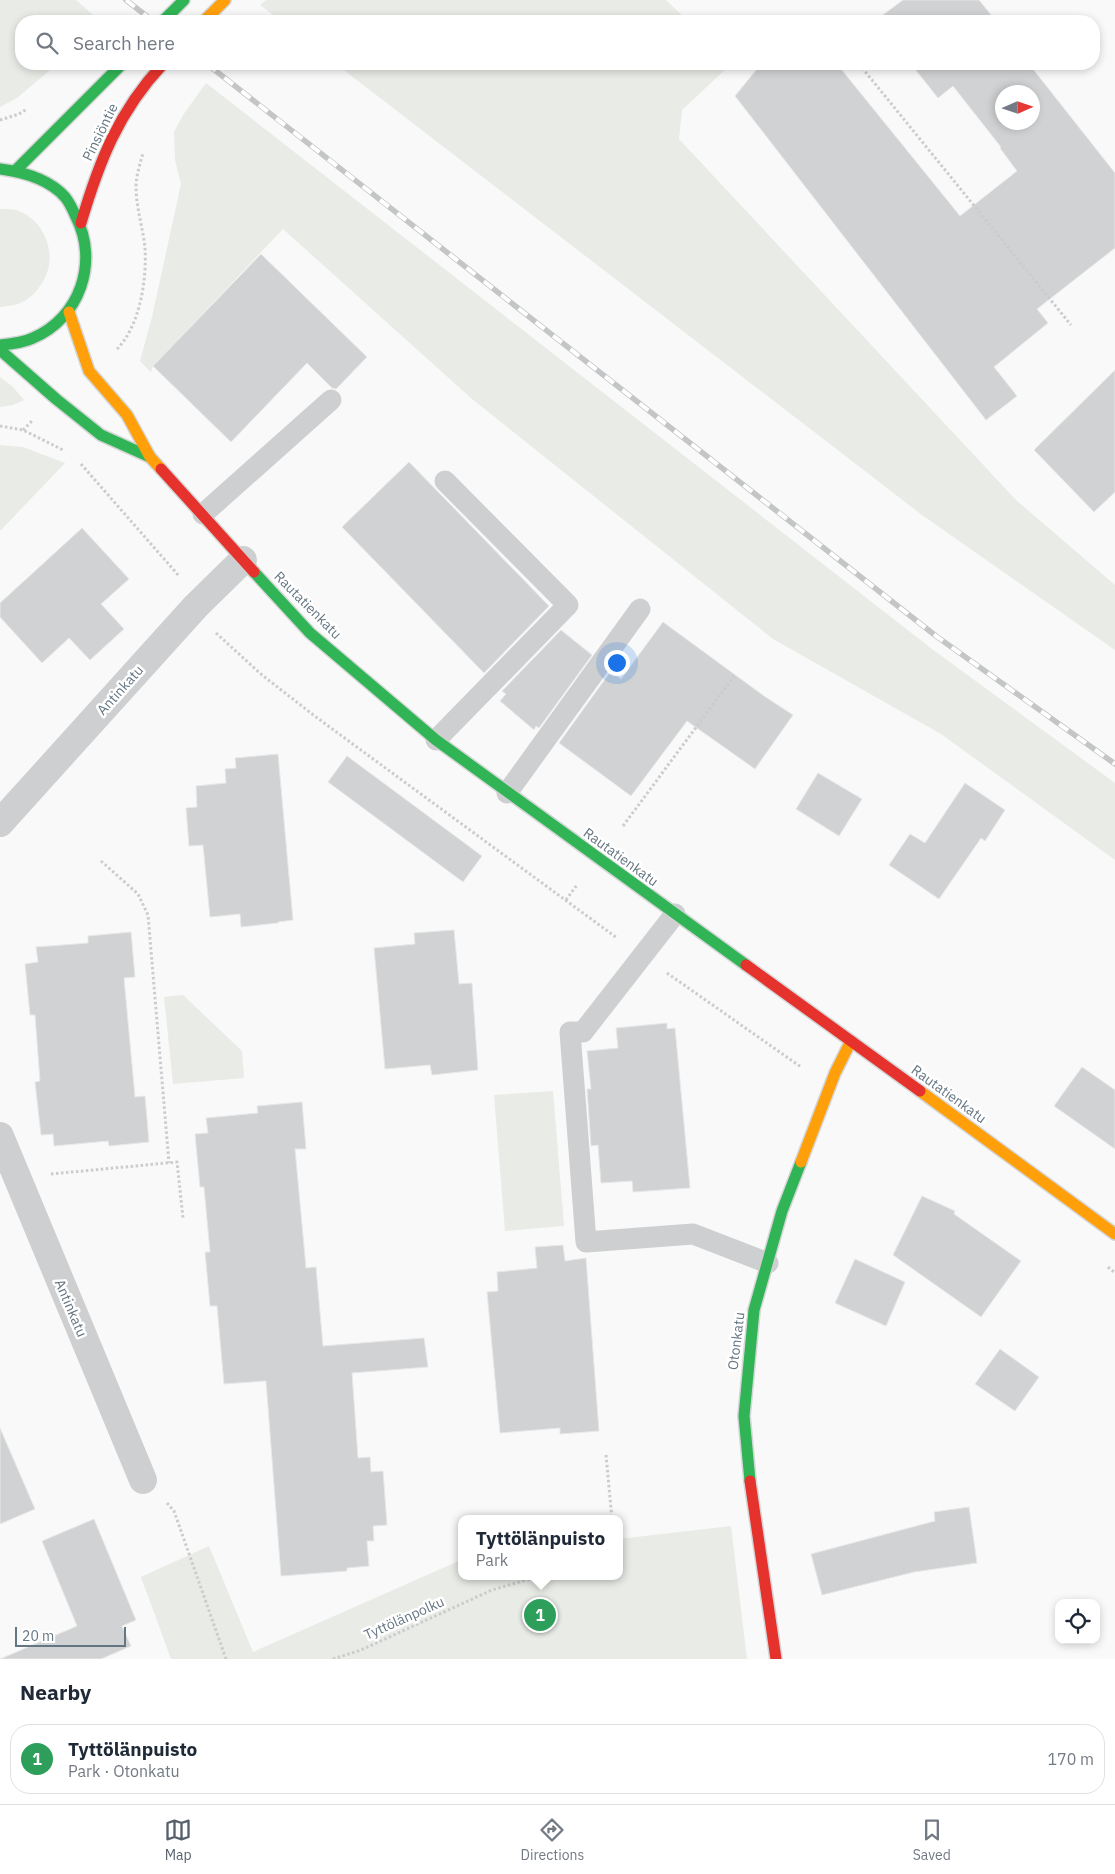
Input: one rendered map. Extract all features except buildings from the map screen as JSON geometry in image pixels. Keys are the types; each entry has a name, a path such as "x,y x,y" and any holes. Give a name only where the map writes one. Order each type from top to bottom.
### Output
{"street":[{"path":"169,15 184,0"},
{"path":"210,15 225,0"},
{"name":"Pinsiöntie","path":"16,170 116,70"},
{"name":"Pinsiöntie","path":"81,223 104,153 125,112 145,82 157,70"},
{"path":"0,169 16,170 43,180 66,198 81,223 87,245 87,269 80,292 68,312 48,331 23,342 0,345"},
{"name":"Rautatienkatu","path":"68,312 89,371 127,416 150,457 310,632 436,740 1115,1234"},
{"name":"Rautatienkatu","path":"0,350 101,435 150,457"},
{"name":"Antinkatu","path":"0,823 196,606 243,560"},
{"name":"Otonkatu","path":"776,1659 749,1474 744,1416 749,1350 754,1310 782,1211 835,1073 851,1041"},
{"name":"Antinkatu","path":"0,1136 143,1480"}],"lane":[{"path":"203,514 331,400"},
{"path":"436,740 568,605 445,480"},
{"path":"507,793 640,609"},
{"path":"675,914 583,1032 570,1032 586,1242 693,1234 768,1263"}],"path":[{"path":"864,70 1071,325"},
{"path":"0,120 20,114 31,106"},
{"path":"119,347 133,323 141,298 145,273 145,248 136,186 143,150"},
{"path":"0,426 23,430 64,450"},
{"path":"78,462 180,577 196,606 214,632 262,675 316,717 642,956 802,1068 835,1073"},
{"path":"623,826 734,676"},
{"path":"101,861 138,894 148,915 169,1164"},
{"path":"47,1175 177,1162 183,1218"},
{"path":"1102,1263 1115,1273"},
{"path":"606,1455 612,1515"},
{"path":"143,1480 174,1511 226,1659"},
{"name":"Tyttölänpolku","path":"333,1659 361,1650 492,1590 526,1580"}],"shaded area":[{"path":"0,0 76,0 93,15 15,15 15,70 50,70 17,98 0,107"},
{"path":"266,0 666,0 682,15 273,15 260,5"},
{"path":"344,70 725,70 682,110 679,139 1016,500 1115,585 1115,650 922,515"},
{"path":"206,83 932,649 1115,783 1115,860 941,734 773,639 472,399 283,229 153,366 151,372 140,361 152,317 181,184 175,160 174,132 183,115"},
{"path":"0,209 16,210 35,222 47,240 49,262 47,273 42,283 27,300 18,304 0,307"},
{"path":"0,377 13,387 24,400 13,405 0,407"},
{"path":"0,445 23,447 65,463 0,531"},
{"path":"183,995 242,1051 244,1078 173,1084 164,997"},
{"path":"553,1091 564,1226 505,1231 494,1095"},
{"path":"731,1526 747,1659 171,1659 141,1577 209,1546 253,1652 458,1561 458,1580 623,1580 623,1539"}],"railway":[{"path":"126,0 145,15"},
{"path":"215,70 936,636 1115,764"}],"traffic: fast":[{"path":"169,15 184,0"},
{"path":"16,170 116,70"},
{"path":"0,169 35,177 59,191 73,209 83,234 86,252 85,270 81,287 63,317 49,329 33,338 0,345"},
{"path":"0,350 101,435 150,457"},
{"path":"254,572 310,633 436,740 746,965"},
{"path":"750,1481 744,1416 754,1310 782,1211 801,1162"}],"traffic: slow":[{"path":"210,15 225,0"},
{"path":"69,312 89,371 127,415 150,457 161,469"},
{"path":"801,1162 835,1073 851,1041"},
{"path":"920,1091 1115,1234"}],"traffic: jam":[{"path":"81,223 95,179 122,119 147,82 158,70"},
{"path":"161,469 254,572"},
{"path":"746,965 920,1091"},
{"path":"750,1481 776,1659"}],"place":[{"name":"Tyttölänpuisto","path":"540,1615"}]}
